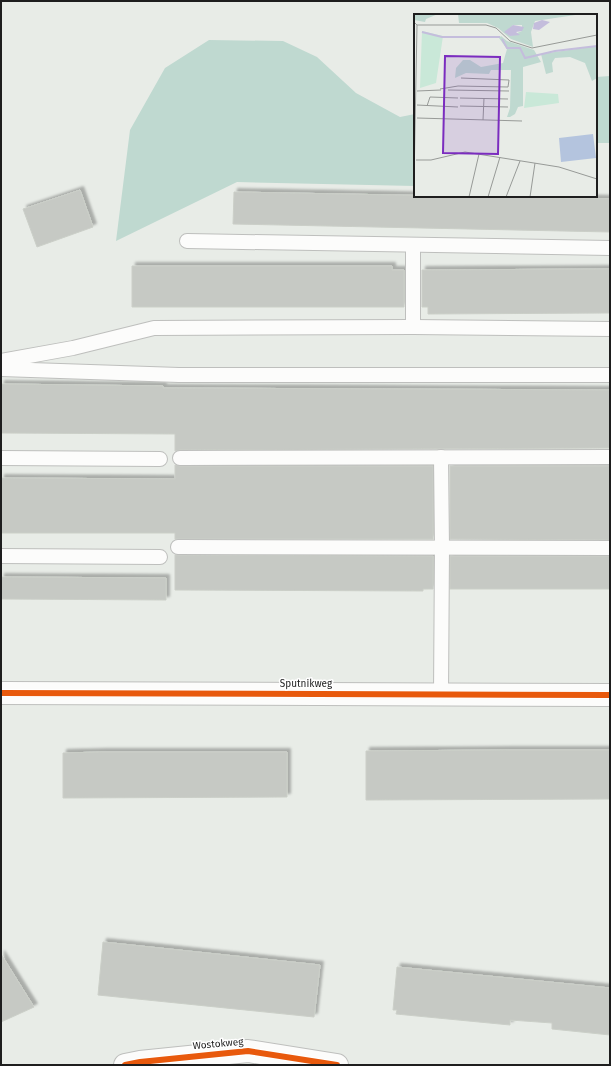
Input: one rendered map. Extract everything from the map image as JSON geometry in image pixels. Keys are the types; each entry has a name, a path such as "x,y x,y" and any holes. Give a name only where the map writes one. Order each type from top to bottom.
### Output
{"street":[{"name":"Sputnikweg","path":"1,693 610,695"},
{"name":"Wostokweg","path":"125,1065 140,1062 248,1051 337,1065"}],"lane":[{"path":"187,241 610,248"},
{"path":"413,245 414,327"},
{"path":"1,361 73,348 154,328 414,327 610,329"},
{"path":"1,369 179,375 610,376"},
{"path":"441,457 441,694"},
{"path":"180,458 610,457"},
{"path":"1,458 160,458"},
{"path":"178,547 610,548"},
{"path":"1,556 160,557"}],"green space":[{"path":"209,40 283,41 317,57 356,93 400,117 414,114 414,186 237,182 116,241 130,130 165,68"},
{"path":"610,76 610,143 597,143 597,77"}],"building":[{"path":"80,190 93,227 37,247 23,209"},
{"path":"234,192 414,195 414,197 610,199 610,232 233,224"},
{"path":"132,266 392,266 392,270 404,270 404,307 132,307"},
{"path":"610,269 610,313 428,314 428,307 422,307 422,270"},
{"path":"1,384 163,386 163,388 610,390 610,448 175,451 175,434 1,433"},
{"path":"175,465 433,466 433,539 175,539 175,533 1,533 1,478 175,479"},
{"path":"450,466 610,466 610,540 450,539"},
{"path":"175,555 433,556 433,589 423,589 423,591 175,590"},
{"path":"450,556 610,556 610,589 450,589"},
{"path":"1,577 166,578 166,600 1,599"},
{"path":"610,750 610,799 366,800 366,751"},
{"path":"287,752 287,797 63,798 63,753"},
{"path":"103,942 320,965 314,1017 98,995"},
{"path":"1,954 34,1007 1,1022"},
{"path":"397,967 610,988 610,1035 552,1029 552,1023 510,1020 510,1025 396,1014 397,1010 393,1010"}],"cycle path":[{"path":"1,693 610,695"},
{"path":"125,1065 140,1062 248,1051 337,1065"}]}
